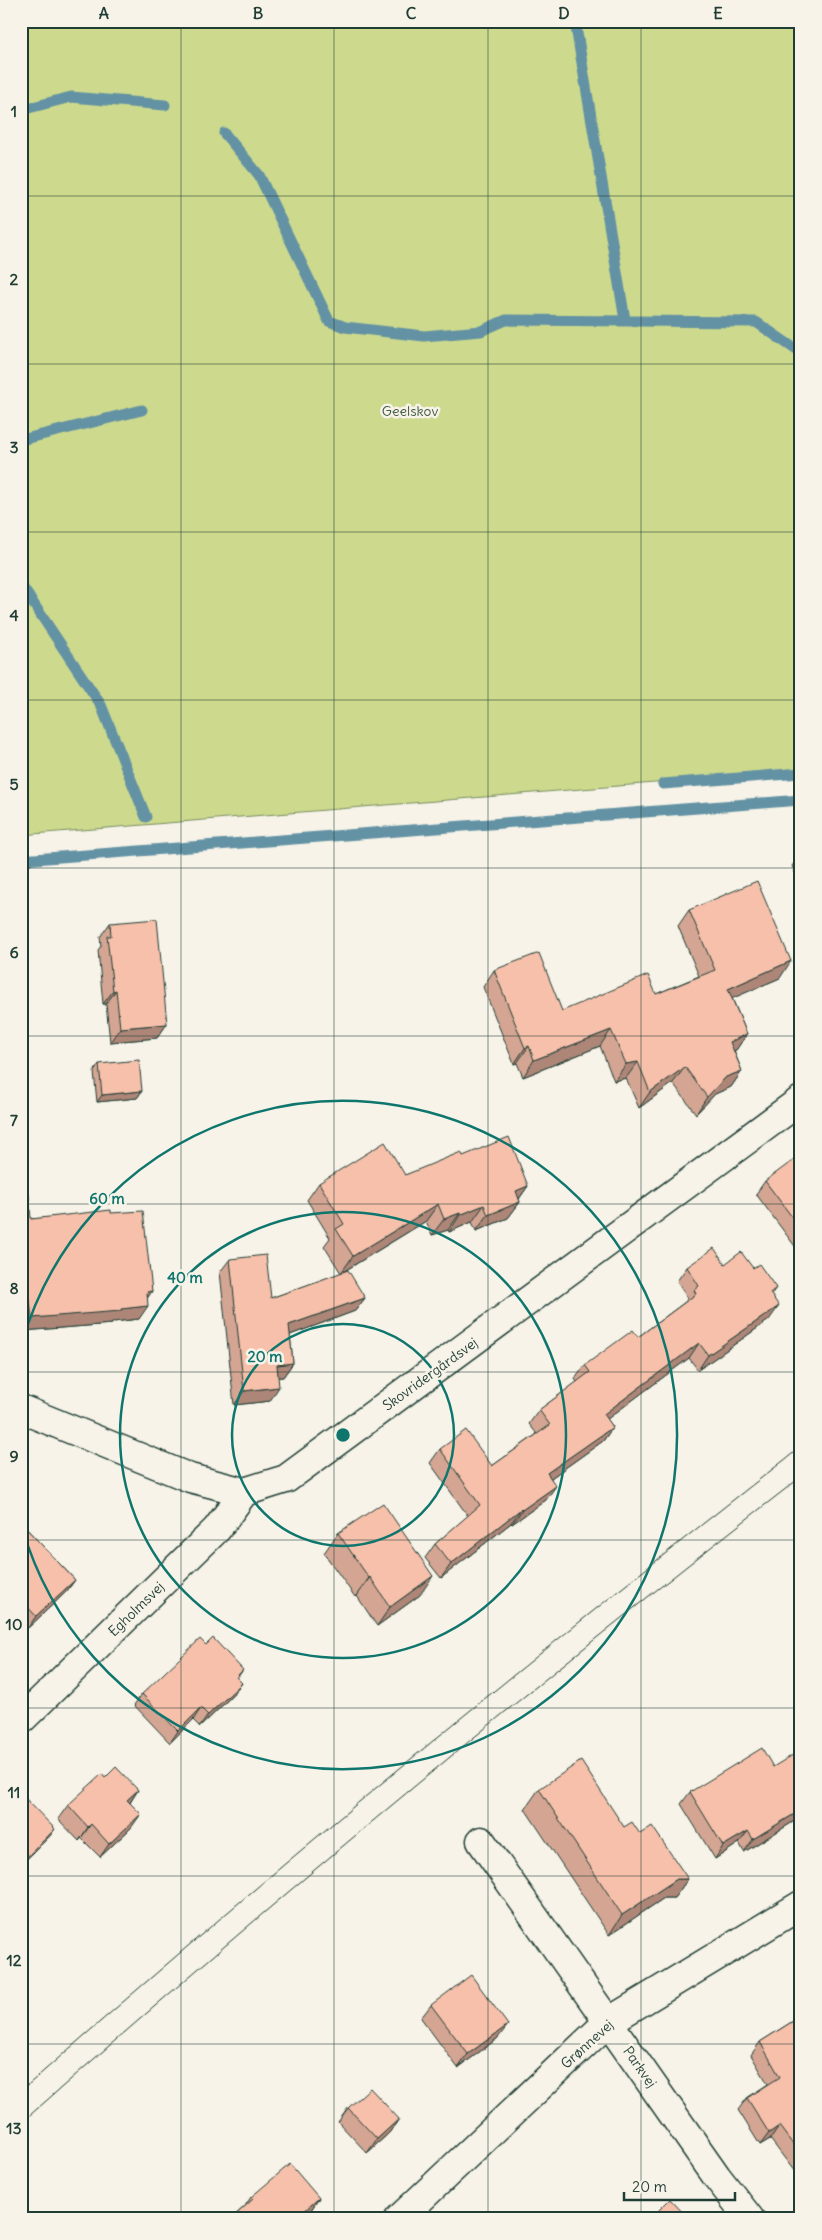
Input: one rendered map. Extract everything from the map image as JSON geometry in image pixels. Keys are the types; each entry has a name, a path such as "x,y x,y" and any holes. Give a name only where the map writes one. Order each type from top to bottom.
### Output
{"street":[{"name":"Skovridergårdsvej","path":"244,1492 286,1479 801,1100"},
{"path":"21,1409 190,1478 244,1492"},
{"name":"Egholmsvej","path":"21,1720 217,1529 244,1492"},
{"name":"Parkvej","path":"481,1840 717,2177 750,2219"},
{"name":"Grønnevej","path":"399,2219 608,2022 801,1905"}],"green space":[{"name":"Geelskov","path":"21,21 801,21 801,771 21,835"}],"building":[{"path":"757,881 791,961 728,989 747,1034 730,1042 742,1071 726,1077 707,1097 685,1067 650,1092 638,1062 626,1064 611,1030 534,1060 529,1046 525,1048 494,970 539,953 562,1011 648,975 656,994 715,970 689,910"},
{"path":"157,919 167,1024 120,1028 116,990 113,991 107,936 111,936 110,923"},
{"path":"139,1060 142,1091 102,1095 99,1064"},
{"path":"509,1137 528,1186 516,1191 520,1202 488,1215 484,1205 460,1215 460,1213 444,1219 438,1204 353,1256 336,1229 344,1224 319,1183 385,1142 405,1175 461,1152 463,1156"},
{"path":"795,1159 801,1166 801,1229 765,1181"},
{"path":"29,1195 31,1219 111,1210 111,1213 143,1211 152,1291 147,1292 148,1306 121,1309 121,1311 32,1318 29,1293 21,1294 21,1196"},
{"path":"714,1248 725,1264 741,1252 753,1268 759,1264 776,1288 770,1293 779,1306 708,1355 699,1343 604,1414 613,1427 547,1473 556,1486 521,1509 451,1564 435,1544 480,1505 440,1449 466,1430 492,1466 550,1425 539,1410 590,1372 585,1365 633,1330 638,1337 696,1294 694,1290 699,1286 687,1267"},
{"path":"266,1255 271,1298 348,1270 365,1298 289,1325 293,1363 277,1365 279,1387 244,1391 230,1259"},
{"path":"383,1503 433,1576 390,1607 338,1533"},
{"path":"21,1523 75,1580 36,1616 21,1600"},
{"path":"213,1638 243,1670 236,1677 242,1683 208,1715 201,1708 178,1731 142,1694 200,1639 206,1645"},
{"path":"762,1748 773,1767 801,1750 801,1810 753,1839 748,1831 723,1846 690,1792"},
{"path":"581,1761 624,1827 632,1822 640,1834 652,1826 688,1879 677,1879 622,1915 539,1789"},
{"path":"116,1767 138,1790 127,1800 141,1814 109,1844 91,1824 88,1827 68,1805 102,1774 105,1778"},
{"path":"21,1795 55,1829 21,1863"},
{"path":"471,1975 508,2025 468,2054 431,2005"},
{"path":"801,2016 801,2155 779,2126 769,2133 747,2098 780,2077 760,2042"},
{"path":"370,2088 399,2119 377,2139 348,2108"},
{"path":"290,2164 319,2198 295,2219 231,2219 253,2199 251,2197"},
{"path":"670,2199 689,2219 650,2219"}],"waterway":[{"path":"575,21 625,320"},
{"path":"21,110 71,97 165,105"},
{"path":"224,133 259,175 329,321 345,327 424,336 481,331 506,320 756,322 801,353"},
{"path":"21,440 142,410"},
{"path":"21,585 101,705 146,817"},
{"path":"663,784 801,773"},
{"path":"21,860 801,800"}],"tram line":[{"path":"21,2091 212,1925 406,1763 602,1604 801,1447"},
{"path":"21,2123 212,1957 406,1794 602,1633 801,1477"}]}
